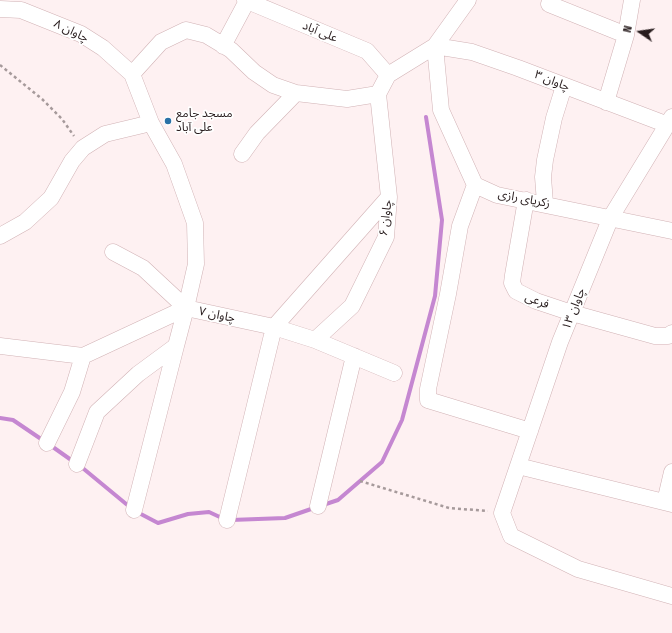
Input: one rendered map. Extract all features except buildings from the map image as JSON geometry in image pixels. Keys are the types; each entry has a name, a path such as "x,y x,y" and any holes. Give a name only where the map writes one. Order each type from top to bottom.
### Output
{"street":[{"path":"223,46 246,0"},
{"name":"علی آباد","path":"246,0 270,5 367,51 388,75"},
{"path":"132,74 161,42 186,30 206,35 231,50 254,72 273,85 296,93 347,99 378,94 388,75 435,46 468,0"},
{"path":"551,0 549,4 626,36"},
{"path":"606,102 626,36 632,0"},
{"name":"چاوان ۸","path":"0,10 21,10 81,34 102,48 132,74"},
{"path":"435,46 441,110 475,185 460,226 448,294 428,388 428,400 530,431"},
{"name":"چاوان ۳","path":"435,46 472,52 606,102 670,121"},
{"name":"چاوان ۷","path":"132,74 151,123 174,164 195,223 196,264 186,308 274,327 315,340 394,373"},
{"path":"545,203 543,177 545,160 554,118 564,86"},
{"path":"242,154 256,133 296,93"},
{"name":"چاوان ۶","path":"315,340 352,306 386,237 389,197 378,94"},
{"name":"چاوان ۱۳","path":"502,512 560,342 611,218 670,121"},
{"path":"0,236 25,222 52,198 72,161 83,148 105,134 151,123"},
{"name":"زکریای رازی","path":"475,185 498,195 545,203 672,230"},
{"path":"227,520 274,327 389,197"},
{"name":"فرعی","path":"526,200 512,276 514,288 518,293 536,301 572,313 655,336 668,336 672,333"},
{"path":"113,252 143,268 186,308"},
{"path":"134,510 186,308"},
{"path":"0,346 83,356 186,308"},
{"path":"77,464 97,412 138,374 176,346"},
{"path":"47,443 72,392 83,356"},
{"path":"318,506 354,356"},
{"path":"518,466 668,503 672,472"},
{"path":"502,512 510,536 517,540 578,569 672,596"}],"path":[{"path":"0,65 42,99 62,119 83,148"},
{"path":"360,481 450,508 502,512"}],"waterway":[{"path":"323,505 338,500 382,462 402,420 435,296 442,220 426,117"},
{"path":"0,418 13,420 44,441"},
{"path":"50,445 74,462"},
{"path":"79,465 131,508"},
{"path":"231,520 285,518 314,508"},
{"path":"137,512 158,523 188,514 209,512 224,519"}],"place":[{"name":"مسجد جامع علی آباد","path":"168,121"}]}
